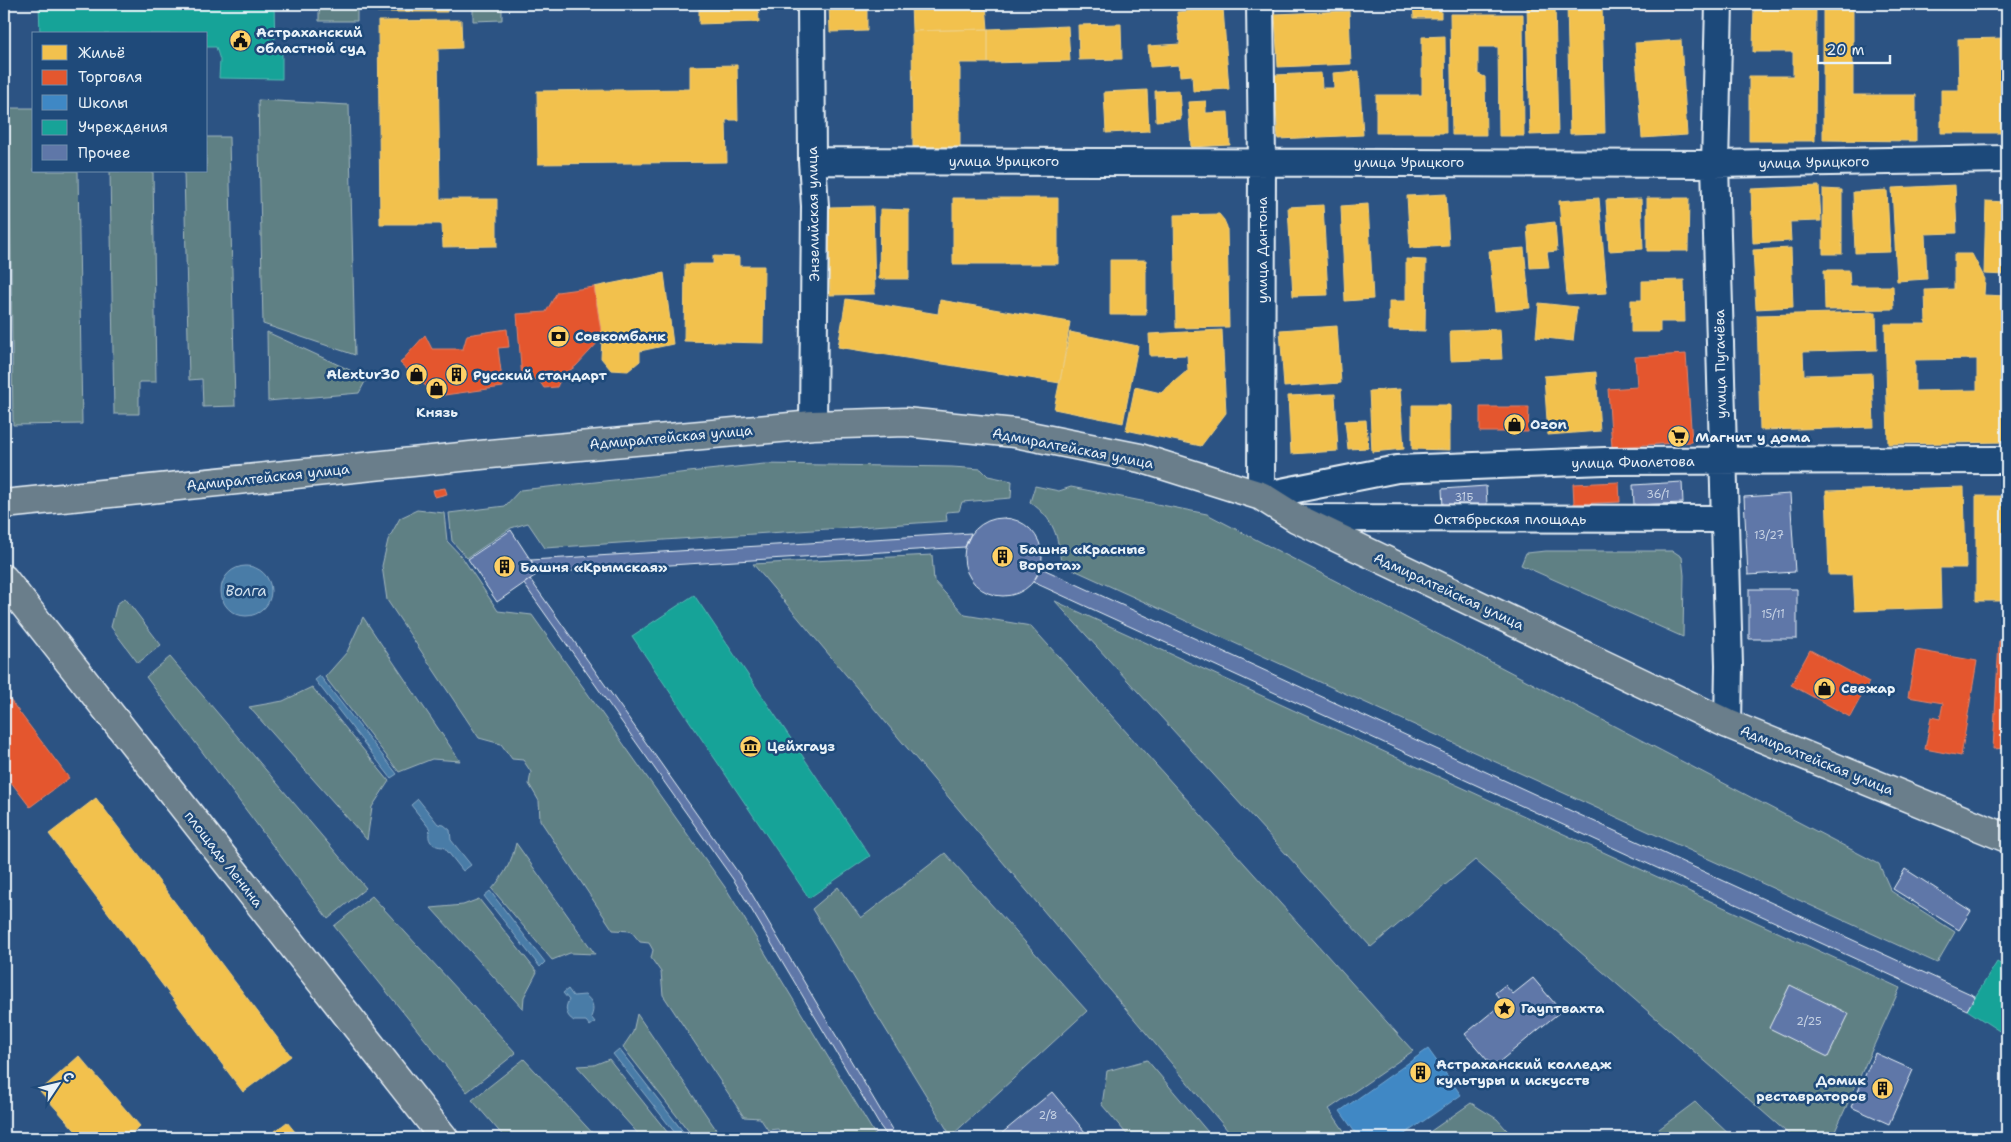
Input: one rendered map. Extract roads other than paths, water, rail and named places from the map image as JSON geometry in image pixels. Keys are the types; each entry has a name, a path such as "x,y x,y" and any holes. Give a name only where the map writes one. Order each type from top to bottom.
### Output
{"main road":[{"name":"Адмиралтейская улица","path":"4,504 490,454 813,424 905,422 1015,433 1140,458 1261,496 1296,518 1728,724 2007,838"},
{"name":"площадь Ленина","path":"4,579 444,1138"}],"street":[{"name":"Энзелийская улица","path":"811,4 812,161 815,206 813,424"},
{"name":"улица Дантона","path":"1260,4 1262,161 1261,496"},
{"name":"улица Пугачёва","path":"1719,4 1715,164 1728,724"},
{"name":"улица Урицкого","path":"812,161 1715,164 2007,159"},
{"name":"улица Фиолетова","path":"1261,496 1397,469 1605,461 2007,460"},
{"name":"Октябрьская площадь","path":"1296,518 1724,519"}],"water":[{"name":"Волга","path":"241,566 251,566 264,573 271,586 271,596 264,609 251,616 241,616 232,612 225,605 221,596 221,586 225,577 232,570"},
{"path":"320,676 397,774 391,778 315,680"},
{"path":"418,799 438,824 444,825 450,830 451,840 471,865 463,871 444,847 436,846 431,842 429,836 430,829 411,805"},
{"path":"490,891 545,962 540,967 484,896"},
{"path":"568,989 573,996 585,995 590,1000 593,1008 591,1017 595,1022 590,1026 586,1021 574,1021 568,1014 566,1009 569,1000 563,993"},
{"path":"619,1049 688,1138 679,1138 613,1054"}],"place":[{"name":"Астраханский областной суд","path":"240,40"},
{"name":"Совкомбанк","path":"559,336"},
{"name":"Alextur30","path":"416,374"},
{"name":"Русский стандарт","path":"457,375"},
{"name":"Князь","path":"437,389"},
{"name":"Ozon","path":"1514,424"},
{"name":"Магнит у дома","path":"1679,437"},
{"name":"Башня «Красные Ворота»","path":"1003,557"},
{"name":"Башня «Крымская»","path":"504,567"},
{"name":"Свежар","path":"1825,688"},
{"name":"Цейхгауз","path":"751,746"},
{"name":"Гауптвахта","path":"1505,1008"},
{"name":"Астраханский колледж культуры и искусств","path":"1420,1072"},
{"name":"Домик реставраторов","path":"1882,1088"}]}
